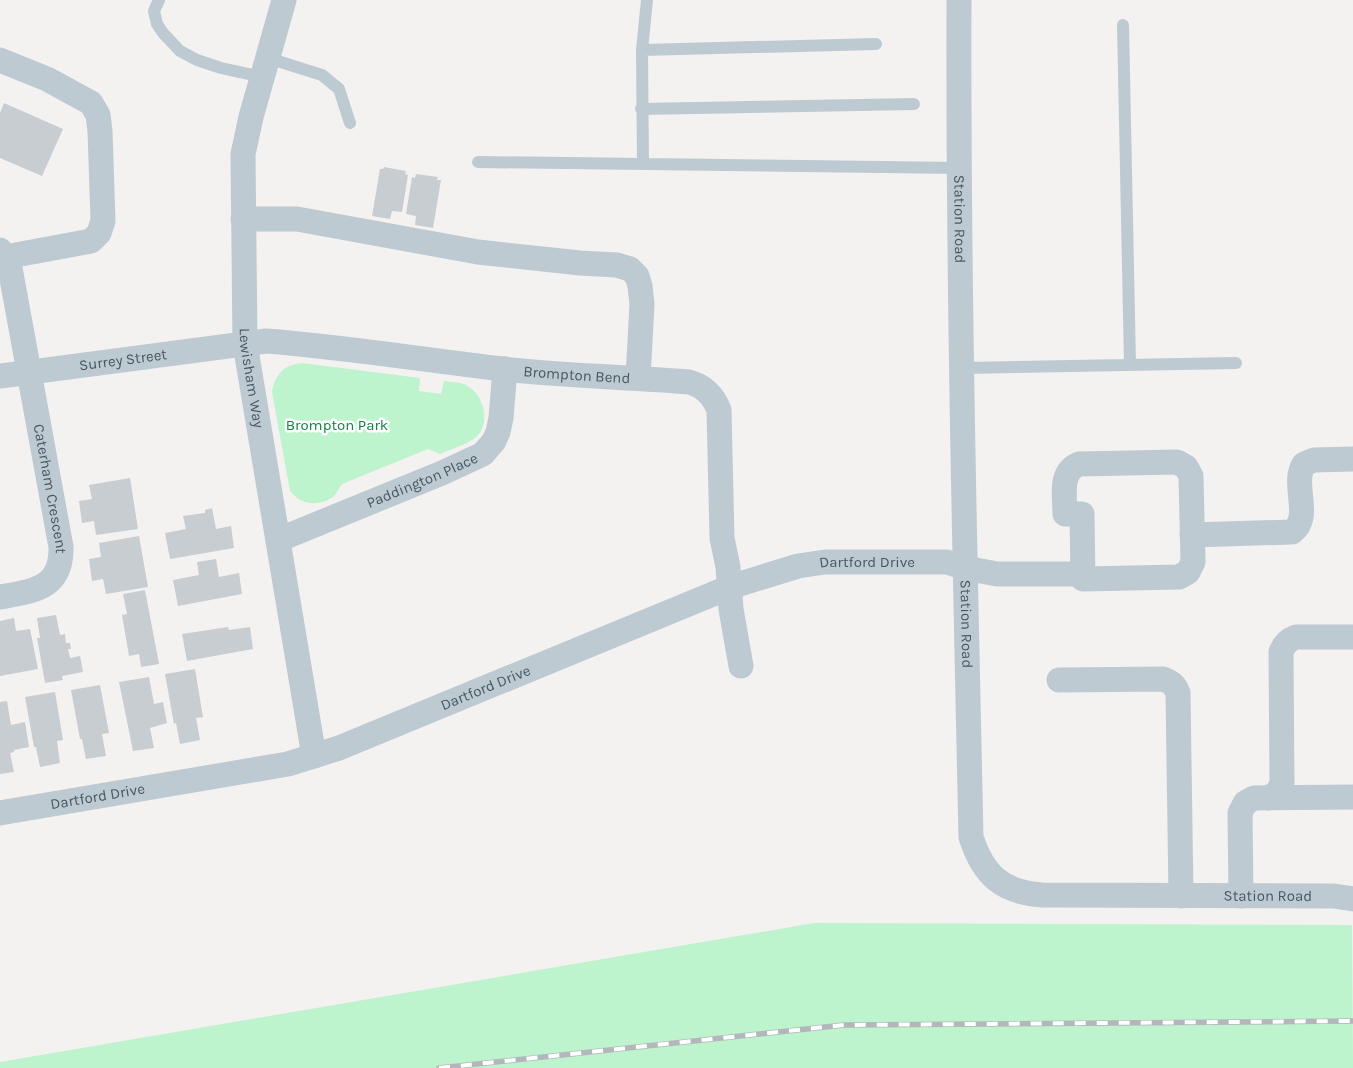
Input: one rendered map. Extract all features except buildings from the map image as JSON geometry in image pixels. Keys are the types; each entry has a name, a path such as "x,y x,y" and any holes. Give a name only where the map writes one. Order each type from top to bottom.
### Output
{"street":[{"name":"Lewisham Way","path":"284,0 242,154 246,344 314,756"},
{"name":"Station Road","path":"959,0 965,568 971,837 976,855 983,867 996,880 1024,894 1334,896 1353,899"},
{"path":"0,60 47,79 91,103 98,115 100,131 103,221 99,233 91,241 3,253"},
{"path":"243,219 297,219 478,252 617,265 630,269 637,276 642,304 638,378"},
{"name":"Caterham Crescent","path":"0,597 35,591 42,587 54,575 61,557 30,371 10,268 3,253"},
{"name":"Brompton Bend","path":"246,344 266,341 300,344 505,369 697,384 711,394 716,402 721,419 722,538 730,587 731,609 741,666"},
{"name":"Surrey Street","path":"0,376 246,344"},
{"name":"Paddington Place","path":"278,540 442,473 483,454 494,441 498,432 505,369"},
{"path":"1083,574 1082,514 1065,514 1065,479 1070,469 1079,464 1177,462 1182,464 1191,476 1192,535 1292,532 1296,529 1301,519 1300,475 1304,464 1314,460 1353,459"},
{"name":"Dartford Drive","path":"0,813 288,764 314,756 338,748 730,587 798,566 826,562 947,562 965,568 997,574 1083,574 1083,579 1179,577 1188,572 1193,562 1192,535"},
{"path":"1268,798 1277,793 1282,783 1281,652 1283,647 1296,637 1353,637"},
{"path":"1059,680 1163,678 1172,683 1176,688 1178,693 1181,896"},
{"path":"1241,896 1240,813 1245,803 1254,798 1353,797"}],"lane":[{"path":"159,0 154,11 157,24 180,51 197,60 221,68 265,68 322,75 339,89 350,123"},
{"path":"643,164 642,50 647,0"},
{"path":"1123,25 1130,364"},
{"path":"642,50 876,44"},
{"path":"642,108 914,104"},
{"path":"478,162 960,168"},
{"path":"963,368 1236,363"}],"green space":[{"name":"Brompton Park","path":"302,363 420,378 419,391 441,394 444,381 464,384 472,389 481,402 484,410 483,425 475,438 458,447 440,454 428,449 342,484 333,497 327,500 316,503 304,502 290,491 272,392 275,380 285,368"},
{"path":"814,923 1352,925 1353,1068 0,1068 0,1062"}],"railway":[{"path":"439,1068 844,1025 1353,1021"}]}
